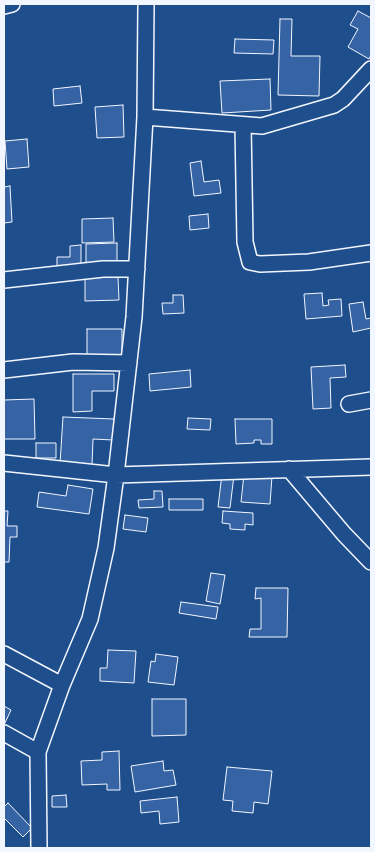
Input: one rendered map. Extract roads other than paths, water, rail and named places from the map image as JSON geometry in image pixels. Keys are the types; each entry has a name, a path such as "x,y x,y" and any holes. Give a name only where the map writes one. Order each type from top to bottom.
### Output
{"street":[{"path":"4,6 12,4"},
{"path":"40,848 38,752 62,685 83,638 99,587 116,475 129,363 137,269 145,117 146,4"},
{"path":"145,117 262,126 334,104 343,99 371,69"},
{"path":"243,125 245,242 250,262 260,264 309,262 371,253"},
{"path":"4,280 103,269 137,269"},
{"path":"4,370 73,362 129,363"},
{"path":"349,404 371,400"},
{"path":"4,463 116,475 371,467"},
{"path":"289,469 344,534 371,562"},
{"path":"4,654 62,685"},
{"path":"4,733 38,752"}]}
